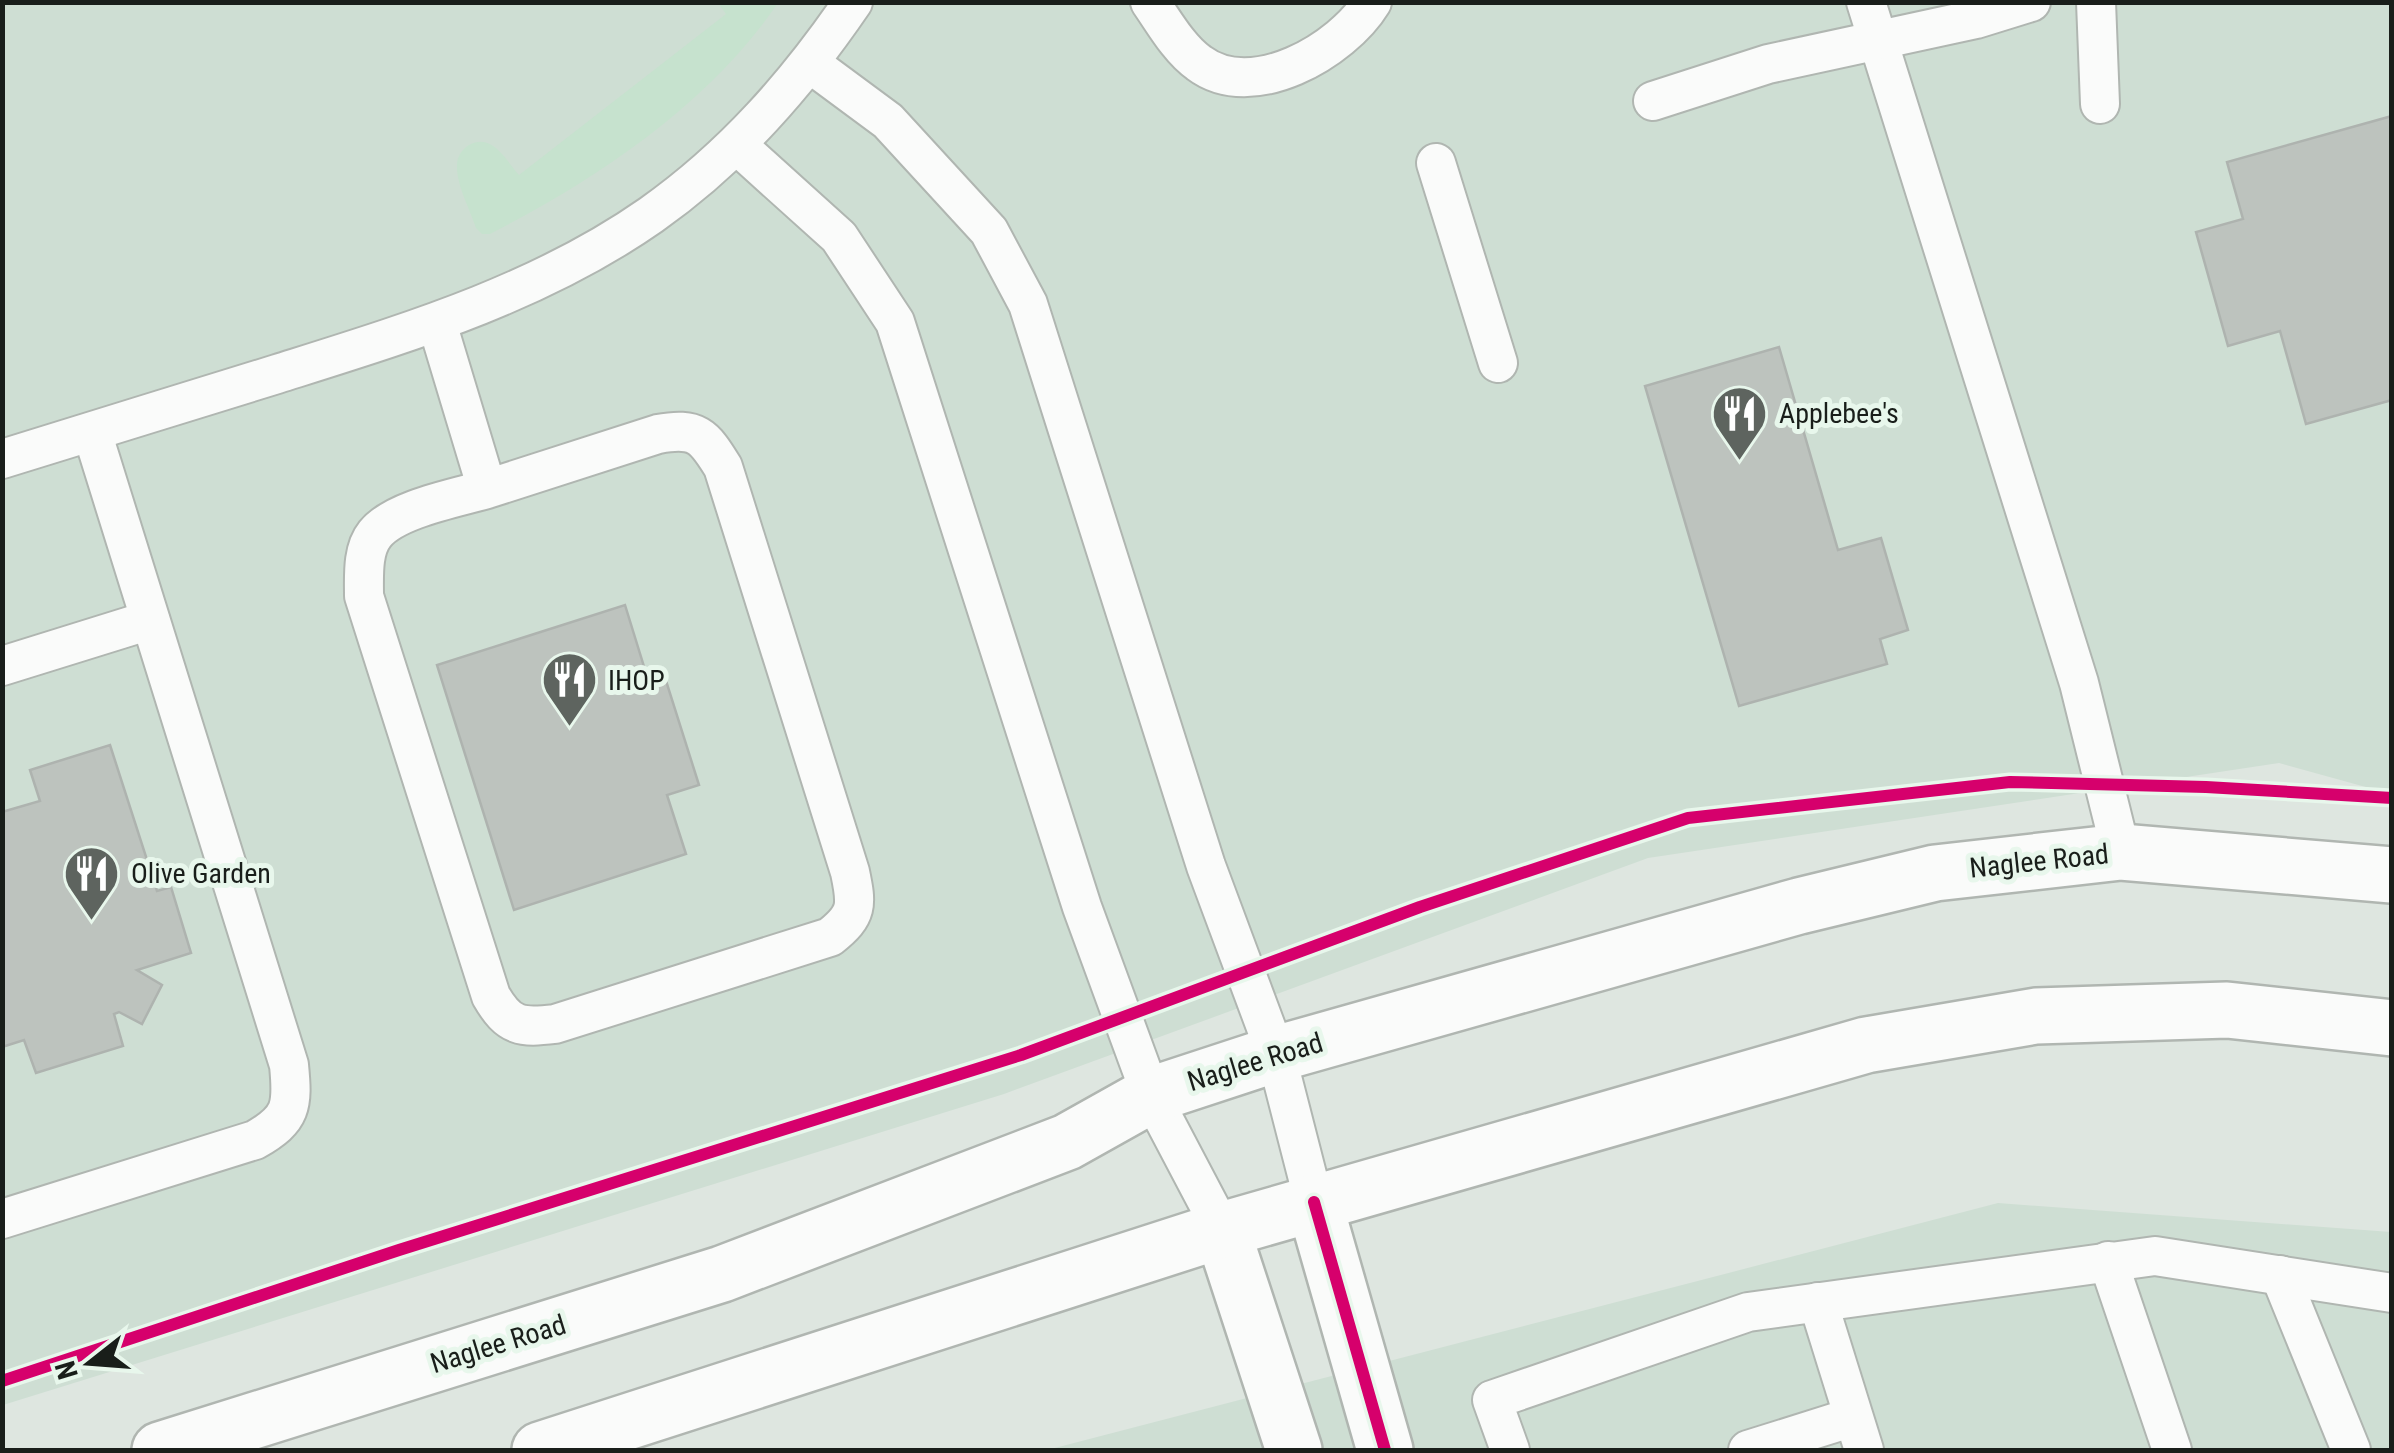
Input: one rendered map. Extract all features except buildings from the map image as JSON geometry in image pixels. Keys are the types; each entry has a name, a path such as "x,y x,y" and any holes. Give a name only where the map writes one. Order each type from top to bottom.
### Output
{"main road":[{"name":"Naglee Road","path":"160,1450 722,1274 1067,1142 1151,1095 1276,1054 1799,906 1934,873 2120,852 2392,874"},
{"path":"540,1450 1222,1230 1866,1045 2036,1016 2228,1010 2392,1028"},
{"path":"1314,1202 1385,1450"},
{"path":"1222,1230 1294,1450"}],"lane":[{"path":"2,460 436,323 559,271 651,215 737,145 810,64 853,2"},
{"path":"1150,2 1200,64 1242,80 1308,62 1359,24 1372,2"},
{"path":"1866,2 2079,683 2120,852"},
{"path":"1653,100 1768,64 1976,19 2031,2"},
{"path":"2096,2 2100,104"},
{"path":"810,64 888,121 989,231 1028,304 1206,866 1276,1054 1314,1202"},
{"path":"737,145 839,237 895,322 1082,907 1151,1095 1222,1230"},
{"path":"1436,163 1498,363"},
{"path":"436,323 487,488"},
{"path":"682,430 706,440 723,468 850,872 856,900 848,922 830,937 555,1024 526,1027 502,1017 491,996 364,596 364,564 373,536 392,518 487,488 658,434 682,430"},
{"path":"2,1219 255,1140 280,1126 293,1100 289,1065 92,432"},
{"path":"2,666 150,620"},
{"path":"1510,1450 1492,1400 1748,1312 2156,1256 2392,1293"},
{"path":"2108,1262 2172,1450"},
{"path":"2280,1275 2351,1450"},
{"path":"1748,1450 1858,1434 1818,1302"}],"shaded area":[{"path":"3,3 2391,3 2391,794 2279,763 1648,858 1004,1094 3,1405"},
{"path":"1998,1203 2391,1232 2391,1450 1047,1450"}],"green space":[{"path":"718,3 778,3 719,74 648,136 570,189 490,234 482,234 476,228 457,172 464,149 478,142 492,145 519,175 726,14"}],"cycle path":[{"path":"2,1381 399,1250 1021,1055 1420,907 1688,818 2010,782 2206,787 2392,798"},
{"path":"1314,1202 1385,1450"}],"place":[{"name":"Applebee's","path":"1740,462"},
{"name":"IHOP","path":"569,729"},
{"name":"Olive Garden","path":"92,922"}]}
